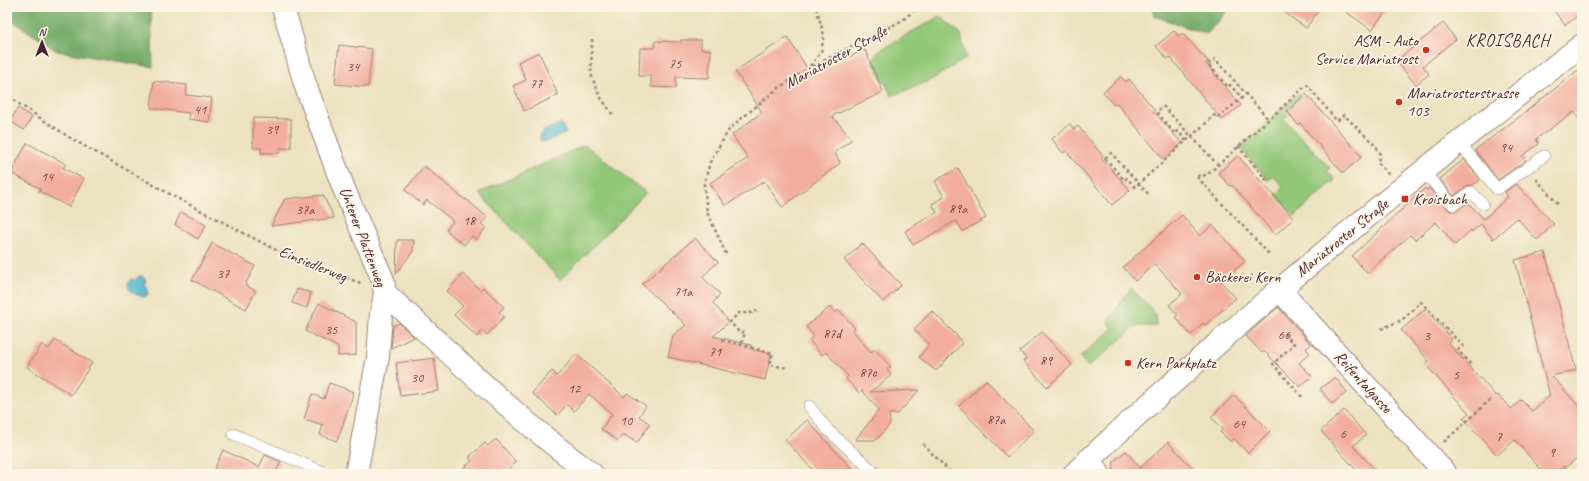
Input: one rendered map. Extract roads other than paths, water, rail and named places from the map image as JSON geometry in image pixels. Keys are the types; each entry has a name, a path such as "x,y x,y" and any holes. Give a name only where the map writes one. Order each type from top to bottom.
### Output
{"street":[{"name":"Unterer Plattenweg","path":"283,7 305,84 344,189 383,280 385,293 381,314 378,357 356,474"},
{"name":"Mariatroster Straße","path":"1087,469 1181,376 1283,288 1421,172 1582,45"},
{"name":"Reifentalgasse","path":"1283,288 1289,300 1446,474"},
{"path":"385,293 508,406 562,452 592,474"}],"lane":[{"path":"1459,142 1497,189 1544,156"},
{"path":"1421,172 1432,181 1453,205 1471,192 1483,204"},
{"path":"809,406 827,428 876,474"},
{"path":"233,434 328,474"}],"water":[{"path":"561,123 566,133 546,142 541,141 539,135 542,134 542,132"},
{"path":"139,276 142,276 146,280 144,285 148,288 148,294 144,297 135,294 129,289 128,284 131,279 135,280"}],"place":[{"name":"ASM - Auto Service Mariatrost","path":"1426,50"},
{"name":"Mariatrosterstrasse 103","path":"1399,102"},
{"name":"Kroisbach","path":"1405,199"},
{"name":"Bäckerei Kern","path":"1197,277"},
{"name":"Kern Parkplatz","path":"1128,363"}],"district":[{"name":"KROISBACH","path":"1508,40"}]}
